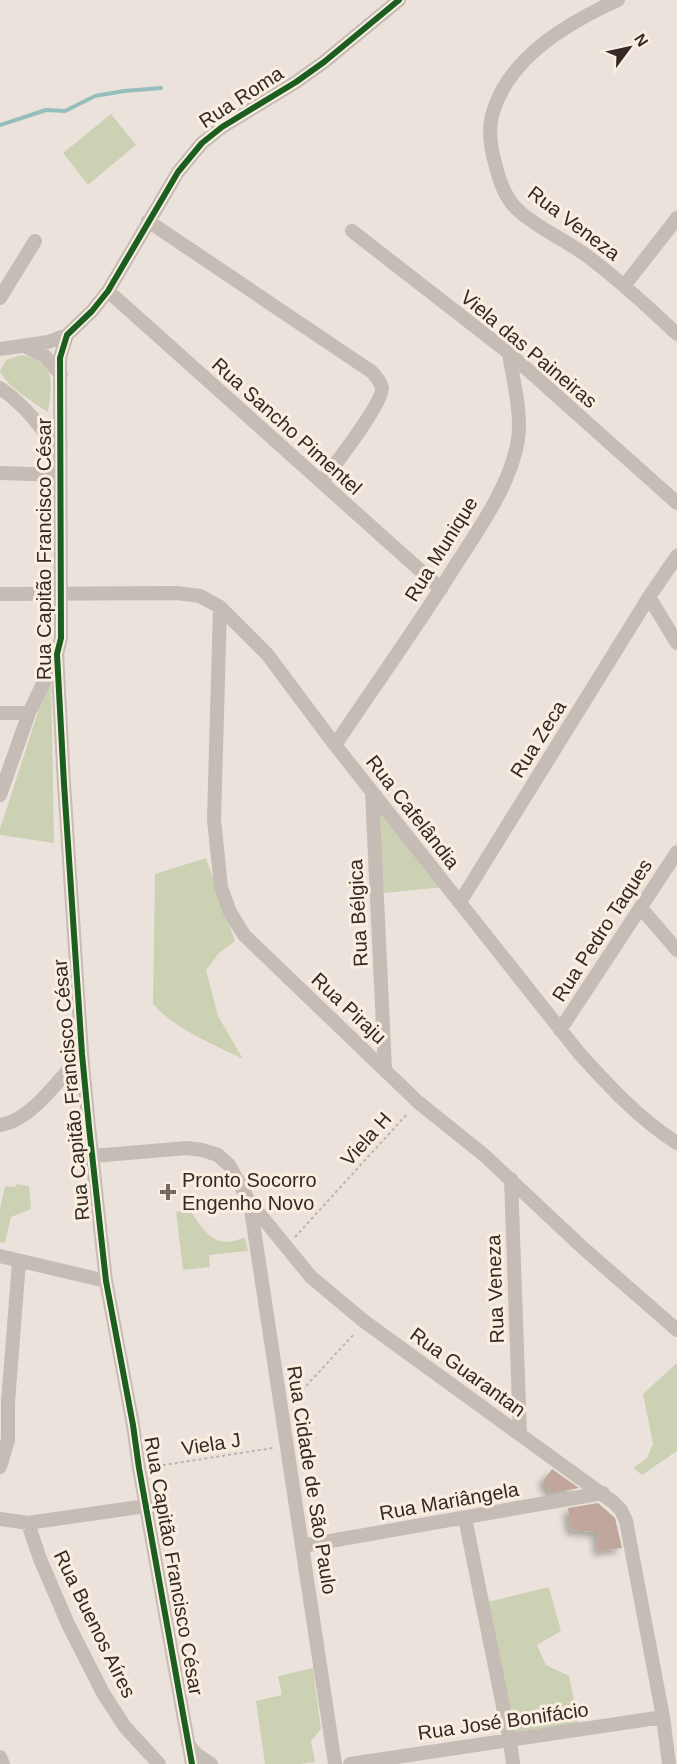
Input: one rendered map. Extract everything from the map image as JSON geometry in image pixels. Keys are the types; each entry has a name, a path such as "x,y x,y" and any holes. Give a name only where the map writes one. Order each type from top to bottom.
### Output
{"street":[{"name":"Rua Roma","path":"68,335 108,291 178,172 202,143 222,127 324,62 399,0"},
{"name":"Rua Veneza","path":"618,0 562,29 524,62 501,92 493,110 490,129 491,148 505,194 519,211 587,256 677,334"},
{"path":"624,286 677,218"},
{"path":"148,220 372,372 379,380 382,387 377,404 322,482"},
{"name":"Viela das Paineiras","path":"352,231 509,353 677,503"},
{"path":"0,298 35,241"},
{"name":"Rua Sancho Pimentel","path":"108,291 441,589"},
{"path":"0,349 48,342 68,335"},
{"name":"Rua Capitão Francisco César","path":"68,335 60,358 62,375 61,638 57,654 82,1054 106,1281 192,1764"},
{"path":"23,346 45,356 62,375"},
{"name":"Rua Munique","path":"335,745 441,589 481,526 503,485 515,453 518,436 518,418 509,353"},
{"path":"0,388 28,412 60,455"},
{"path":"0,473 60,475"},
{"name":"Rua Zeca","path":"460,902 649,597 677,556"},
{"name":"Rua Cafelândia","path":"0,594 177,593 200,596 220,607 267,654 335,745 560,1030 616,1094 643,1118 677,1143"},
{"path":"649,597 677,643"},
{"name":"Rua Piraju","path":"220,607 214,820 221,887 230,912 244,935 418,1102 511,1179 584,1248 677,1330"},
{"path":"0,795 29,712 57,654"},
{"path":"0,713 29,712"},
{"name":"Rua Bélgica","path":"372,792 385,1069"},
{"name":"Rua Pedro Taques","path":"560,1030 677,852"},
{"path":"640,908 677,950"},
{"path":"0,1125 12,1124 30,1112 82,1054"},
{"name":"Rua Guarantan","path":"93,1156 187,1148 218,1155 229,1165 249,1201 285,1248 311,1277 365,1322 603,1493 621,1510 626,1521 663,1717 669,1764"},
{"name":"Rua Veneza","path":"511,1179 520,1434"},
{"name":"Rua Cidade de São Paulo","path":"249,1201 335,1764"},
{"path":"0,1256 106,1281"},
{"path":"0,1467 8,1440 8,1402 19,1262"},
{"name":"Rua Mariângela","path":"302,1546 603,1493"},
{"path":"0,1519 28,1523 146,1506"},
{"path":"465,1518 513,1764"},
{"name":"Rua Buenos Aíres","path":"28,1523 40,1559 68,1624 103,1694 125,1727 159,1764"},
{"name":"Rua José Bonifácio","path":"350,1764 419,1759 510,1741 663,1717"},
{"path":"188,1743 196,1754 211,1764"},
{"path":"0,1757 3,1764"}],"path":[{"path":"281,1412 365,1322"}],"green space":[{"path":"111,114 136,145 88,185 63,153"},
{"path":"22,355 33,358 47,368 51,383 48,412 8,383 0,371 6,360"},
{"path":"51,672 54,843 0,835"},
{"path":"374,799 444,887 384,893"},
{"path":"206,858 235,941 219,953 206,970 218,1016 243,1059 184,1029 153,1004 155,874"},
{"path":"17,1184 29,1186 31,1209 11,1217 5,1243 0,1242 0,1209 5,1186 15,1187"},
{"path":"190,1210 214,1239 231,1242 245,1238 248,1251 209,1255 210,1267 183,1270 176,1212"},
{"path":"677,1363 677,1451 642,1475 633,1468 647,1458 653,1444 643,1394"},
{"path":"549,1587 561,1631 537,1645 546,1665 569,1676 579,1726 510,1738 488,1602"},
{"path":"313,1668 321,1729 311,1741 315,1762 265,1764 256,1701 282,1695 278,1676"}],"building":[{"path":"552,1469 579,1488 551,1493 543,1481"},
{"path":"598,1503 615,1518 622,1548 598,1551 597,1532 571,1530 568,1508"}],"waterway":[{"path":"0,125 46,110 65,111 95,96 161,88"}],"cycle path":[{"path":"192,1764 106,1281 82,1054 57,654 61,638 60,358 67,335 92,311 108,291 178,172 202,143 222,127 296,82 324,62 399,0"}],"place":[{"name":"Pronto Socorro Engenho Novo","path":"168,1192"}]}
